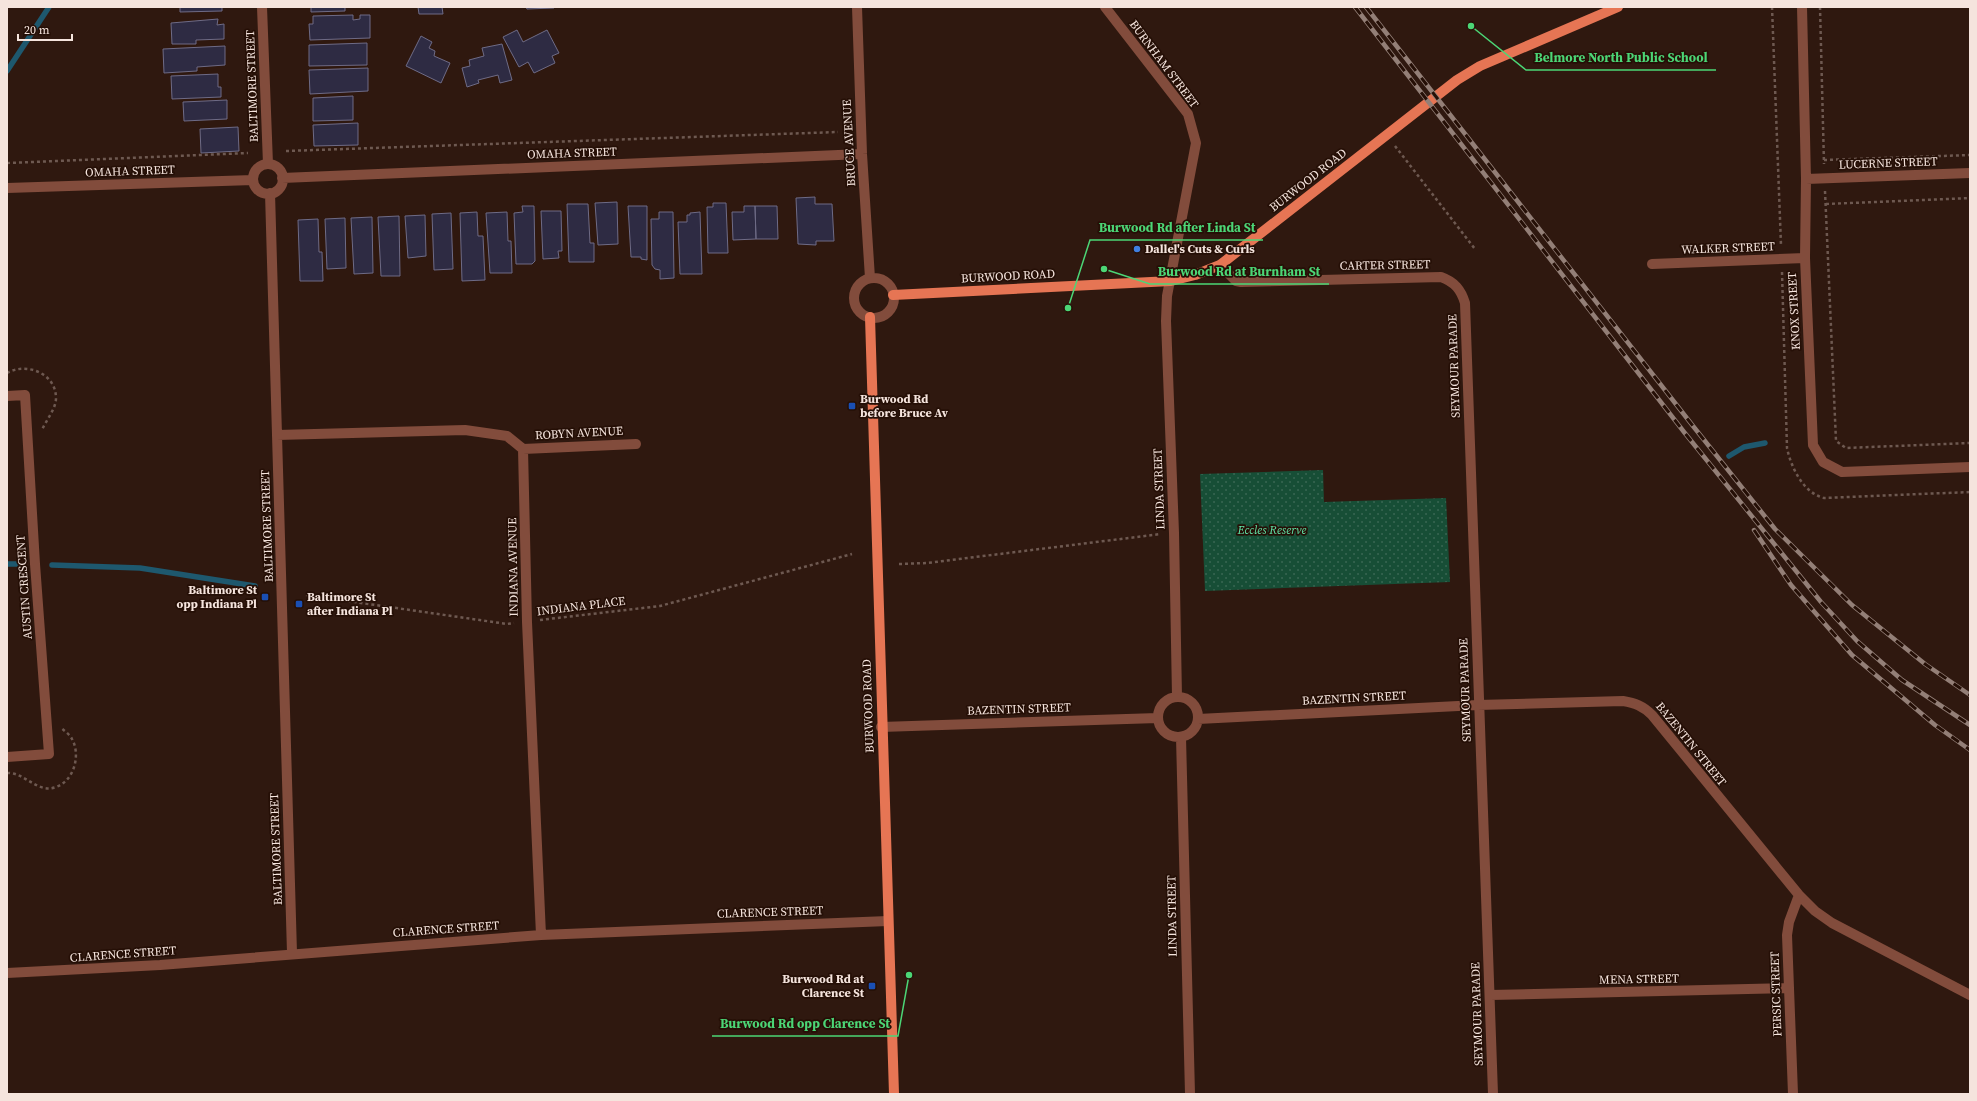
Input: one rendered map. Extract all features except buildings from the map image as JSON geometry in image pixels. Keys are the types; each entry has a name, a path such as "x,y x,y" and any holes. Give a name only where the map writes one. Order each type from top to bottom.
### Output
{"main road":[{"name":"BURWOOD ROAD","path":"893,295 1171,282 1220,265 1457,80 1486,63 1618,7"},
{"name":"BURWOOD ROAD","path":"870,317 881,727 886,814 894,1094"}],"street":[{"name":"BALTIMORE STREET","path":"262,7 268,164"},
{"name":"BRUCE AVENUE","path":"857,7 862,154 870,278"},
{"name":"BURNHAM STREET","path":"1105,7 1188,114 1196,142 1171,282"},
{"name":"KNOX STREET","path":"1802,7 1806,179 1805,258 1813,445 1823,462 1842,472 1970,467"},
{"name":"OMAHA STREET","path":"282,178 862,154"},
{"path":"263,164 268,164 277,167 282,174 277,190 270,194 260,192 254,185 253,180 255,171 263,164"},
{"name":"LUCERNE STREET","path":"1806,179 1970,173"},
{"name":"OMAHA STREET","path":"7,188 253,180"},
{"name":"BALTIMORE STREET","path":"270,194 292,953"},
{"name":"WALKER STREET","path":"1652,264 1805,258"},
{"name":"CARTER STREET","path":"1220,265 1236,281 1241,282 1435,277 1450,280 1458,287"},
{"path":"870,278 880,279 886,282 893,291 892,306 883,316 870,317 859,311 854,299 856,288 870,278"},
{"name":"LINDA STREET","path":"1171,282 1167,296 1166,321 1174,533 1177,697"},
{"name":"SEYMOUR PARADE","path":"1458,287 1465,303 1478,705 1493,1094"},
{"name":"AUSTIN CRESCENT","path":"7,396 25,395 35,564 49,754 7,757"},
{"path":"277,435 465,430 507,436 523,449"},
{"name":"ROBYN AVENUE","path":"523,449 636,444"},
{"name":"INDIANA AVENUE","path":"523,449 527,622 541,935"},
{"path":"1177,697 1184,698 1193,703 1197,710 1198,719 1193,730 1181,737 1168,734 1164,730 1158,718 1159,711 1165,701 1177,697"},
{"name":"BAZENTIN STREET","path":"1198,719 1478,705 1623,701 1636,703 1644,708 1799,895 1815,911 1832,923 1970,995"},
{"name":"BAZENTIN STREET","path":"881,727 1158,718"},
{"name":"LINDA STREET","path":"1181,737 1190,1094"},
{"name":"PERSIC STREET","path":"1792,1094 1787,935 1789,922 1799,895"},
{"name":"CLARENCE STREET","path":"7,973 160,965 292,953 541,935 888,921"},
{"name":"MENA STREET","path":"1490,995 1789,988"}],"path":[{"path":"1820,7 1824,160 1836,441 1846,448 1970,443"},
{"path":"286,151 838,132"},
{"path":"1395,145 1475,249"},
{"path":"7,163 248,153"},
{"name":"LUCERNE STREET","path":"1824,160 1970,155"},
{"path":"1826,204 1970,198"},
{"path":"899,564 928,563 1174,533"},
{"name":"INDIANA PLACE","path":"306,595 507,624 660,606 852,554"}],"green space":[{"name":"Eccles Reserve","path":"1323,470 1324,502 1446,498 1450,582 1205,591 1200,474"}],"waterway":[{"path":"7,71 49,7"},
{"path":"1729,456 1744,447 1765,443"},
{"path":"7,564 17,564"},
{"path":"52,565 140,568 255,586"}],"railway":[{"path":"1355,7 1684,432 1821,602 1857,641 1902,680 1970,725"},
{"path":"1366,7 1775,529 1852,605 1925,664 1970,695"},
{"path":"1754,530 1791,585 1852,655 1935,725 1970,750"}],"place":[{"name":"Belmore North Public School","path":"1471,26"},
{"name":"Dallel's Cuts & Curls","path":"1137,249"},
{"name":"Burwood Rd at Burnham St","path":"1104,269"},
{"name":"Burwood Rd after Linda St","path":"1068,308"},
{"name":"Burwood Rd before Bruce Av","path":"852,406"},
{"name":"Baltimore St opp Indiana Pl","path":"265,597"},
{"name":"Baltimore St after Indiana Pl","path":"299,604"},
{"name":"Burwood Rd opp Clarence St","path":"909,975"},
{"name":"Burwood Rd at Clarence St","path":"872,986"}]}
